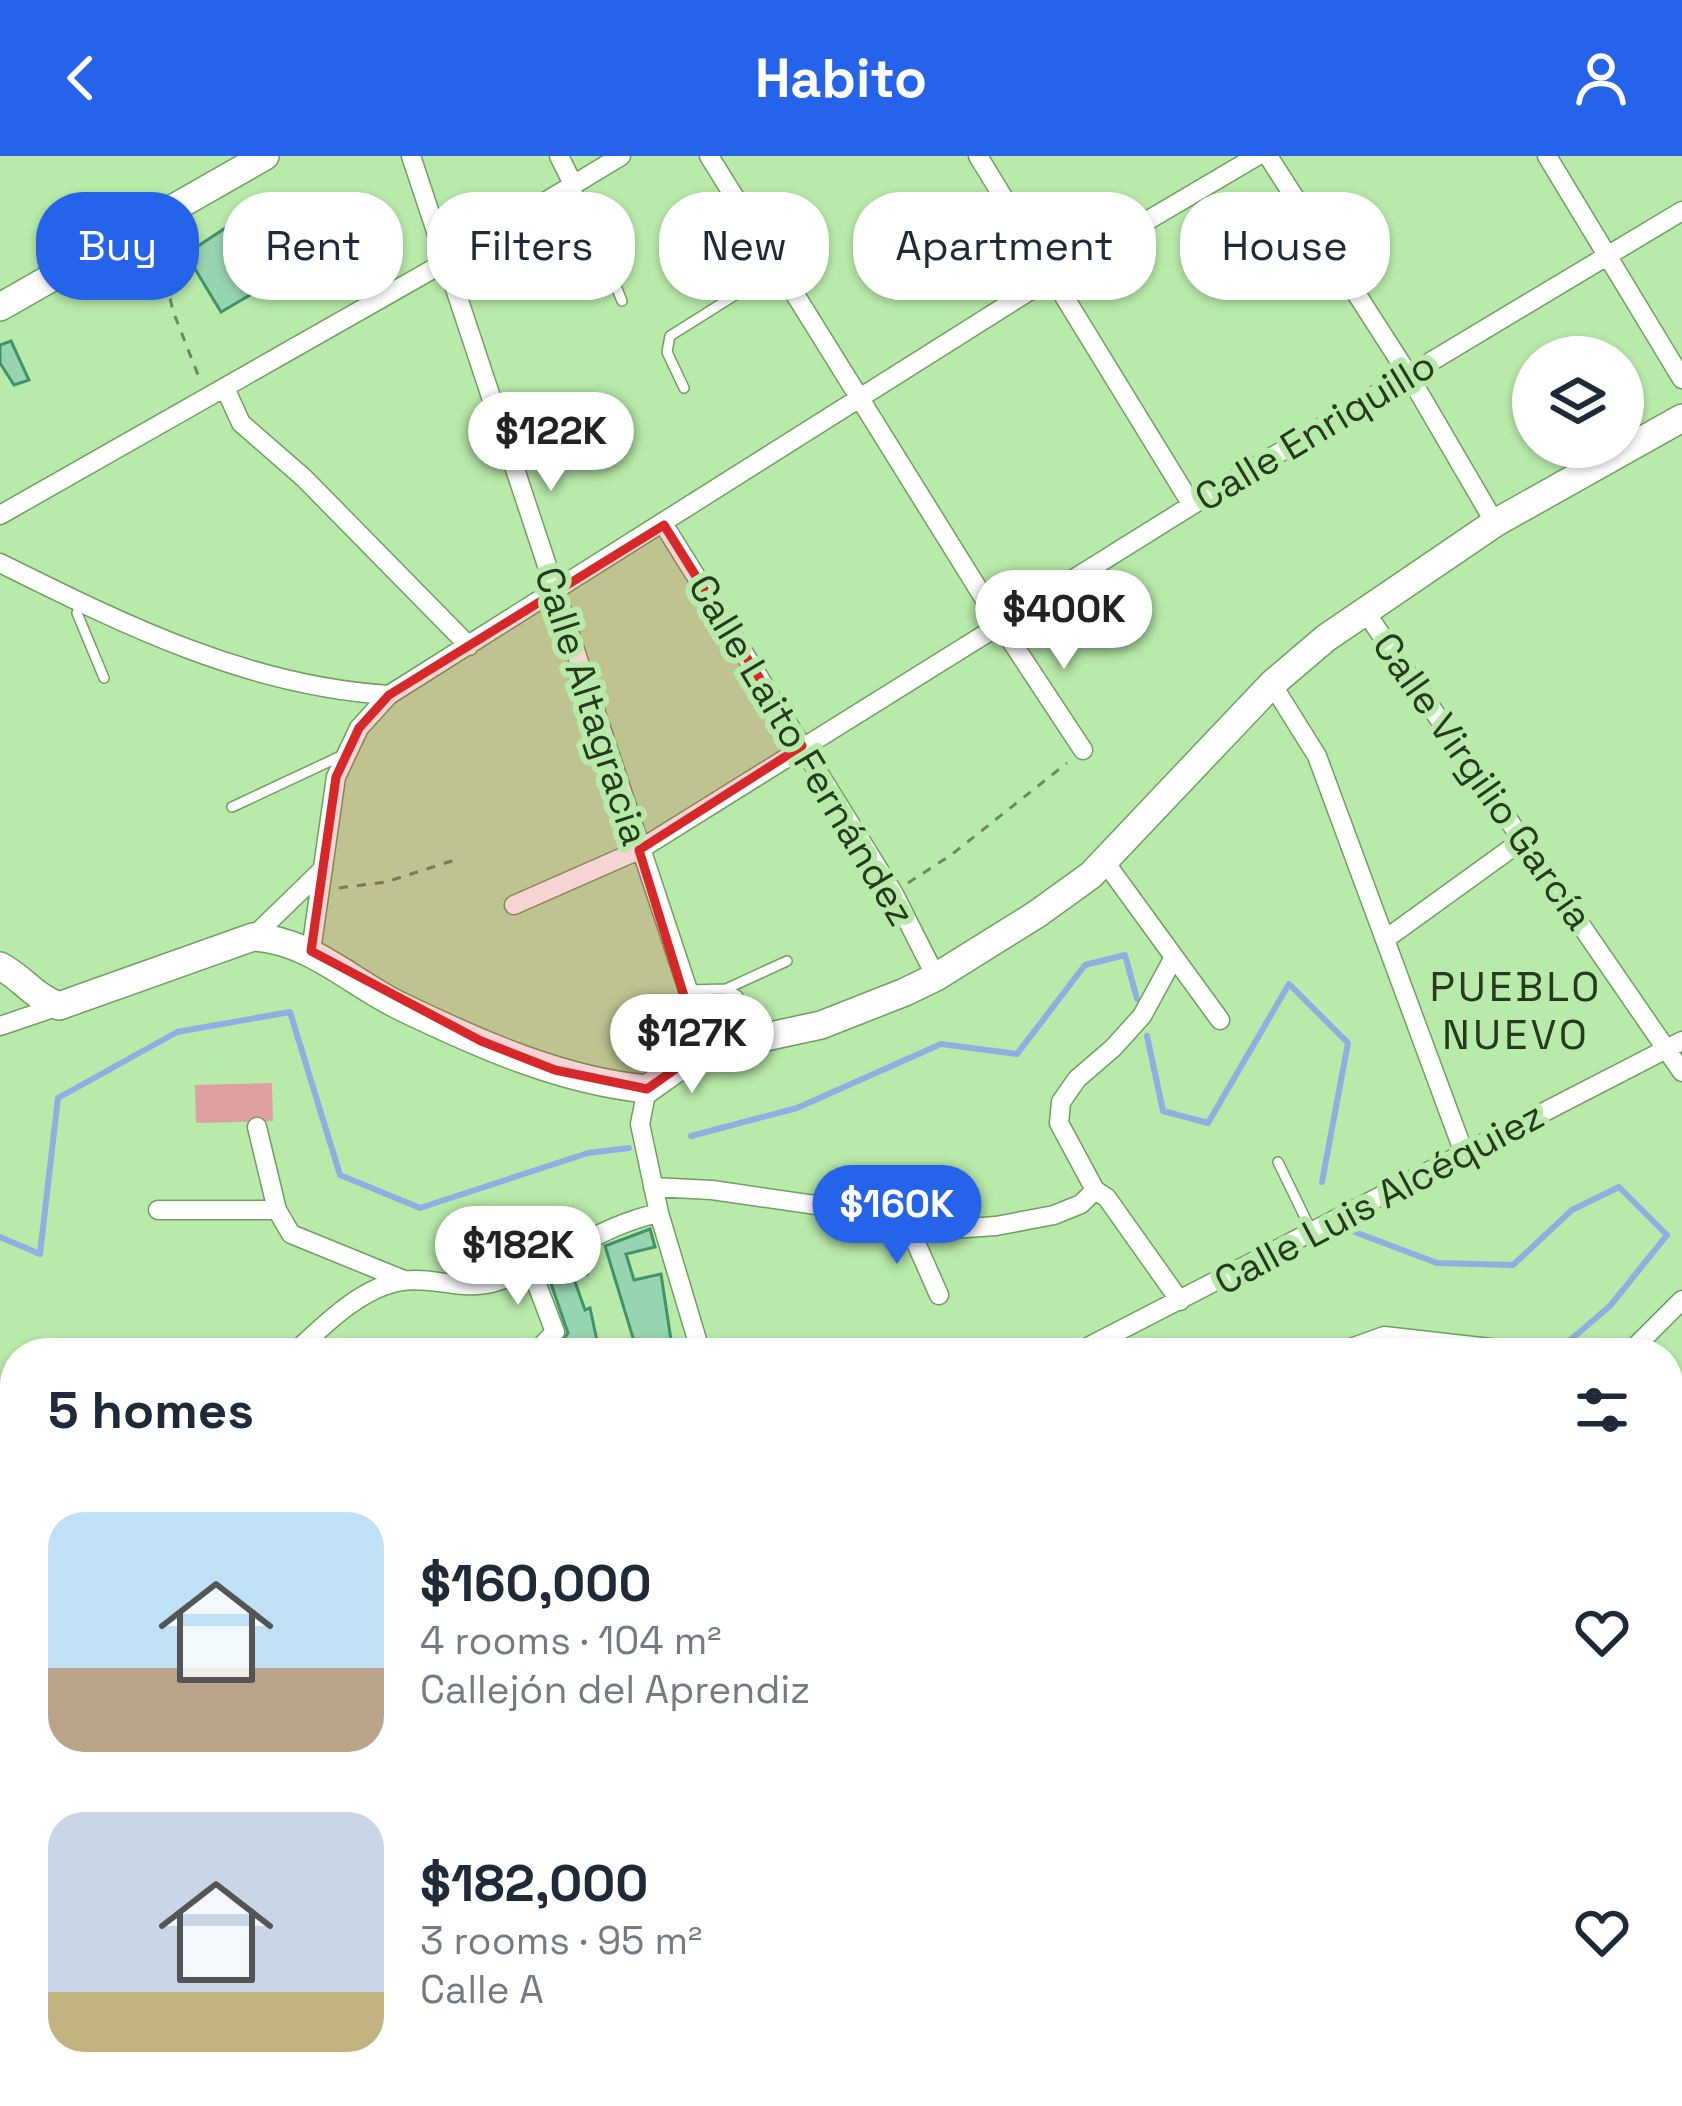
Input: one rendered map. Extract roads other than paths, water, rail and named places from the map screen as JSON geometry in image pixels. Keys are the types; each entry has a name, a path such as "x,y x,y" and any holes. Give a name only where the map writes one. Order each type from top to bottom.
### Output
{"street":[{"path":"0,307 265,156"},
{"name":"Calle Altagracia","path":"411,156 427,203"},
{"path":"559,156 574,184"},
{"path":"561,192 620,156"},
{"path":"709,156 731,192"},
{"path":"978,156 999,192"},
{"path":"1156,216 1257,156"},
{"path":"1268,156 1408,374 1495,523"},
{"path":"1547,156 1682,379"},
{"name":"Calle Enriquillo","path":"514,905 639,850 1192,505 1682,211"},
{"path":"0,515 427,272"},
{"name":"Calle Altagracia","path":"460,300 688,990 701,1051"},
{"path":"798,300 1083,750"},
{"path":"311,951 336,776 359,728 389,695 1015,300"},
{"path":"1064,300 1192,505"},
{"path":"216,393 469,646"},
{"path":"0,1026 254,937 283,939 400,1006 481,1041 555,1070 609,1085 647,1089 701,1051 754,1026 821,1024 936,977 1037,914 1105,862 1272,684 1364,610 1495,523 1682,418"},
{"name":"Calle Laito Fernández","path":"664,525 894,894 936,977"},
{"path":"0,563 161,641 233,667 322,688 389,695"},
{"name":"Calle Virgilio García","path":"1364,610 1674,1045 1682,1072"},
{"path":"1272,684 1318,756 1464,1153"},
{"path":"1387,938 1523,839"},
{"path":"1105,862 1220,1021"},
{"path":"254,937 325,868"},
{"path":"1173,959 1142,1016 1060,1102 1059,1123 1095,1190 1107,1198 1180,1301"},
{"path":"0,966 36,998 59,1006"},
{"name":"Calle Luis Alcéquiez","path":"1106,1338 1674,1045"},
{"path":"647,1089 640,1124 659,1213 696,1338"},
{"path":"257,1127 278,1210 291,1234 404,1280 460,1288 492,1283 531,1269 626,1220 659,1213"},
{"path":"653,1186 904,1218 934,1230 996,1226 1054,1215 1082,1204 1095,1190"},
{"path":"158,1210 278,1210"},
{"path":"904,1218 939,1295"},
{"path":"531,1269 555,1332 549,1338"},
{"path":"310,1338 373,1290 404,1280"},
{"path":"1644,1338 1682,1300"}],"lane":[{"path":"574,184 622,301"},
{"path":"684,388 667,352 670,336 727,300"},
{"path":"81,603 76,614 104,678"},
{"path":"232,807 343,755"},
{"path":"688,990 726,988 787,961"},
{"path":"726,988 738,996"},
{"path":"1278,1162 1312,1232"}],"waterway":[{"path":"691,1136 797,1108 941,1044 1017,1054 1085,965 1125,955 1137,999"},
{"path":"1147,1036 1163,1111 1208,1123 1289,984 1348,1043 1322,1182"},
{"path":"0,1237 40,1254 58,1098 177,1032 290,1012 340,1175 420,1208 588,1153 629,1148"},
{"path":"1344,1228 1437,1263 1513,1265 1572,1210 1619,1187 1667,1235 1610,1306 1573,1338"}],"district":[{"name":"PUEBLO NUEVO","path":"1516,1010"}]}
